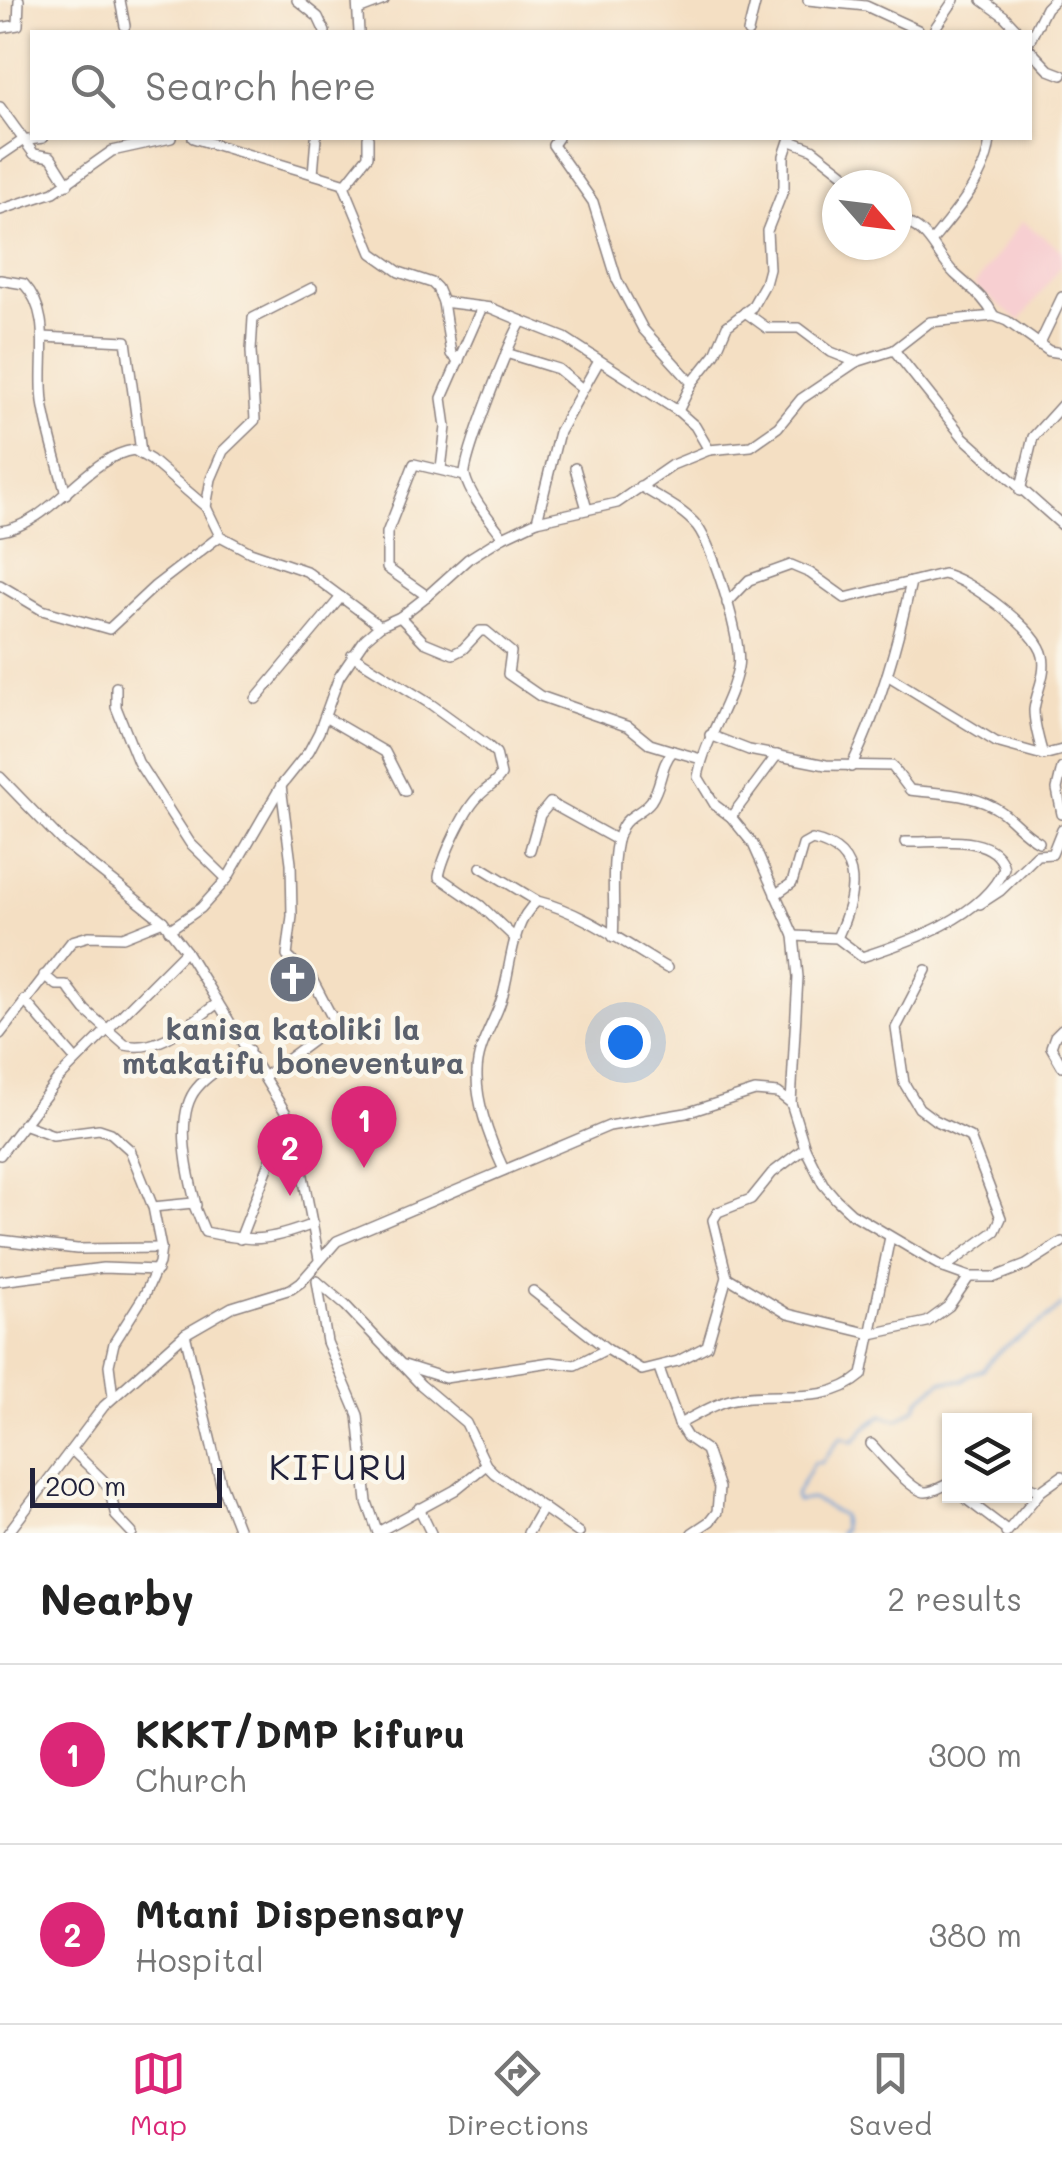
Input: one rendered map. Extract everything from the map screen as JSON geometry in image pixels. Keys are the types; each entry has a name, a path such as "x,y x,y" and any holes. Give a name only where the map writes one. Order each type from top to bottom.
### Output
{"street":[{"path":"0,28 18,25 19,0"},
{"path":"120,0 125,26"},
{"path":"298,0 318,17 324,30"},
{"path":"359,30 357,5 384,0"},
{"path":"748,30 756,0"},
{"path":"808,0 866,6 913,30"},
{"path":"938,30 954,0"},
{"path":"982,0 1016,30"},
{"path":"1032,36 1054,0"},
{"path":"1032,52 1048,70 1062,75"},
{"path":"0,107 22,141 36,156 50,157 68,184"},
{"path":"0,156 30,140"},
{"path":"106,140 112,151"},
{"path":"0,210 68,184 112,151 162,140"},
{"path":"201,140 345,185 372,253 406,276 432,283 443,302 450,354 459,361"},
{"path":"313,174 316,140"},
{"path":"345,185 368,156 368,140"},
{"path":"557,140 553,145 593,202 617,280 643,329 692,384"},
{"path":"678,411 715,354 727,326 752,307 765,284 769,269 767,231 784,188 784,156 790,140"},
{"path":"792,140 812,149 839,170"},
{"path":"932,241 967,194 990,148 990,140"},
{"path":"912,223 932,241 953,272 985,298 994,316"},
{"path":"0,280 24,284 38,305 43,405 66,494"},
{"path":"206,507 211,480 223,451 255,420 251,351 254,318 312,288"},
{"path":"1039,345 1062,297"},
{"path":"443,302 482,307 566,338 678,411 695,426 709,450"},
{"path":"441,469 446,427 442,398 482,307"},
{"path":"745,312 767,328 799,328 830,352 856,362"},
{"path":"0,1034 72,941 81,937 123,938 166,925 201,908 227,879 281,786 309,750 339,676 352,655 380,626 428,596 468,558 537,521 617,503 672,465 709,450 751,446 766,438 800,399 856,362 894,350 930,322 994,316 1039,345 1062,352"},
{"path":"503,536 465,476 467,454 522,321"},
{"path":"42,337 126,341 141,452"},
{"path":"894,350 963,437 1062,525"},
{"path":"506,352 558,369 581,388"},
{"path":"537,521 559,432 599,361"},
{"path":"1020,490 1032,437 1062,405"},
{"path":"0,531 21,526 114,456 141,452 206,507 220,536 250,552 306,571 380,626"},
{"path":"428,596 387,568 387,532 410,467 417,462 465,476"},
{"path":"575,468 587,510"},
{"path":"640,486 697,526 727,603 740,658 738,672 701,759 698,777 704,790 753,844 794,936 798,977 791,1103 806,1148 824,1184 851,1213 944,1268 968,1277 995,1277 1026,1265 1062,1242"},
{"path":"0,585 42,610 104,630 220,536"},
{"path":"727,603 749,580 791,565 810,573 845,598 950,575 980,592 1036,642 1043,654 1044,668 1034,710 1043,756"},
{"path":"850,767 876,713 911,582"},
{"path":"256,698 341,597"},
{"path":"400,617 424,642 453,654 480,631 486,631 511,652 508,674 540,696 628,728 650,744 701,759"},
{"path":"352,655 432,705 496,754 502,770 499,778 474,802 452,843 440,877 516,938"},
{"path":"887,676 996,742 1043,756 1062,750"},
{"path":"116,687 116,707 138,762 190,844 227,879"},
{"path":"325,717 385,752 405,790"},
{"path":"710,736 777,755 850,767 892,766 910,790 982,802 998,809 1039,842"},
{"path":"613,937 617,840 624,823 651,800 664,762 673,751"},
{"path":"732,818 777,755"},
{"path":"1062,768 1057,789 1062,814"},
{"path":"0,777 62,840 166,925 186,951 266,1076 290,1123 319,1259"},
{"path":"266,1076 320,1036 333,1020 333,1013 312,979 287,956 292,916 291,862 281,786"},
{"path":"530,850 540,815 550,803 617,840"},
{"path":"794,936 837,938 862,957 936,930 1000,891 1037,855 1052,854 1062,829"},
{"path":"775,894 792,883 803,846 812,840 828,846 847,862 854,883 849,912 837,938"},
{"path":"906,842 984,845 1001,857 1004,868 998,881 958,918"},
{"path":"481,866 537,901 575,916 667,968"},
{"path":"504,1170 493,1145 476,1076 483,1042 503,998 516,938 537,901"},
{"path":"0,1155 59,1078 186,951"},
{"path":"926,970 896,1028 904,1083 920,1108 970,1137 1000,1218 996,1232 944,1268"},
{"path":"44,975 56,985 66,985 85,1010 124,1045 140,1047 159,1042 218,1004"},
{"path":"24,1000 76,1060"},
{"path":"1062,1029 1051,1042 1062,1066"},
{"path":"249,1050 206,1079 192,1094 184,1146 205,1232 240,1239 273,1238 312,1224"},
{"path":"8,1533 113,1398 185,1334 232,1307 291,1289 337,1241 609,1126 686,1114 755,1090 778,1092 791,1103"},
{"path":"240,1239 290,1123"},
{"path":"26,1125 53,1135 99,1129 112,1132 130,1150 153,1207 161,1248 157,1270 114,1343 109,1365 113,1398"},
{"path":"533,1291 607,1349 642,1370 659,1368 707,1346 727,1277 712,1226 715,1216 724,1208 751,1198 772,1173 806,1148"},
{"path":"153,1207 189,1202 196,1205"},
{"path":"679,1424 727,1401 798,1398 855,1381 865,1369 890,1236"},
{"path":"0,1240 77,1250 161,1248"},
{"path":"0,1280 103,1268 157,1270"},
{"path":"312,1270 318,1282 334,1366 358,1415 367,1502 378,1533 455,1490 486,1465"},
{"path":"727,1277 788,1314 871,1334 927,1322 949,1306 968,1277"},
{"path":"318,1282 466,1423 486,1465 580,1533"},
{"path":"185,1334 221,1484 240,1533"},
{"path":"401,1364 445,1378 551,1362 576,1365 607,1349"},
{"path":"659,1368 679,1424 710,1456 719,1488 717,1512 692,1533"},
{"path":"871,1444 920,1491 942,1487"},
{"path":"72,1450 110,1489 116,1516 132,1533"},
{"path":"971,1503 1006,1532 1042,1491 1062,1476"},
{"path":"1032,1488 1042,1491"},
{"path":"528,1533 543,1507"},
{"path":"419,1508 431,1533"}],"shaded area":[{"path":"1022,221 1062,250 1062,265 1020,321 974,286"}],"waterway":[{"path":"839,1533 843,1530 842,1515 812,1499 797,1501 795,1496 814,1462 821,1463 841,1437 854,1441 882,1415 898,1420 942,1381 963,1381 983,1370 1000,1351 1062,1305"}],"place":[{"name":"kanisa katoliki la mtakatifu boneventura","path":"293,979"},
{"name":"KKKT/DMP kifuru","path":"364,1168"},
{"name":"Mtani Dispensary","path":"290,1196"}],"district":[{"name":"KIFURU","path":"339,1466"}]}
